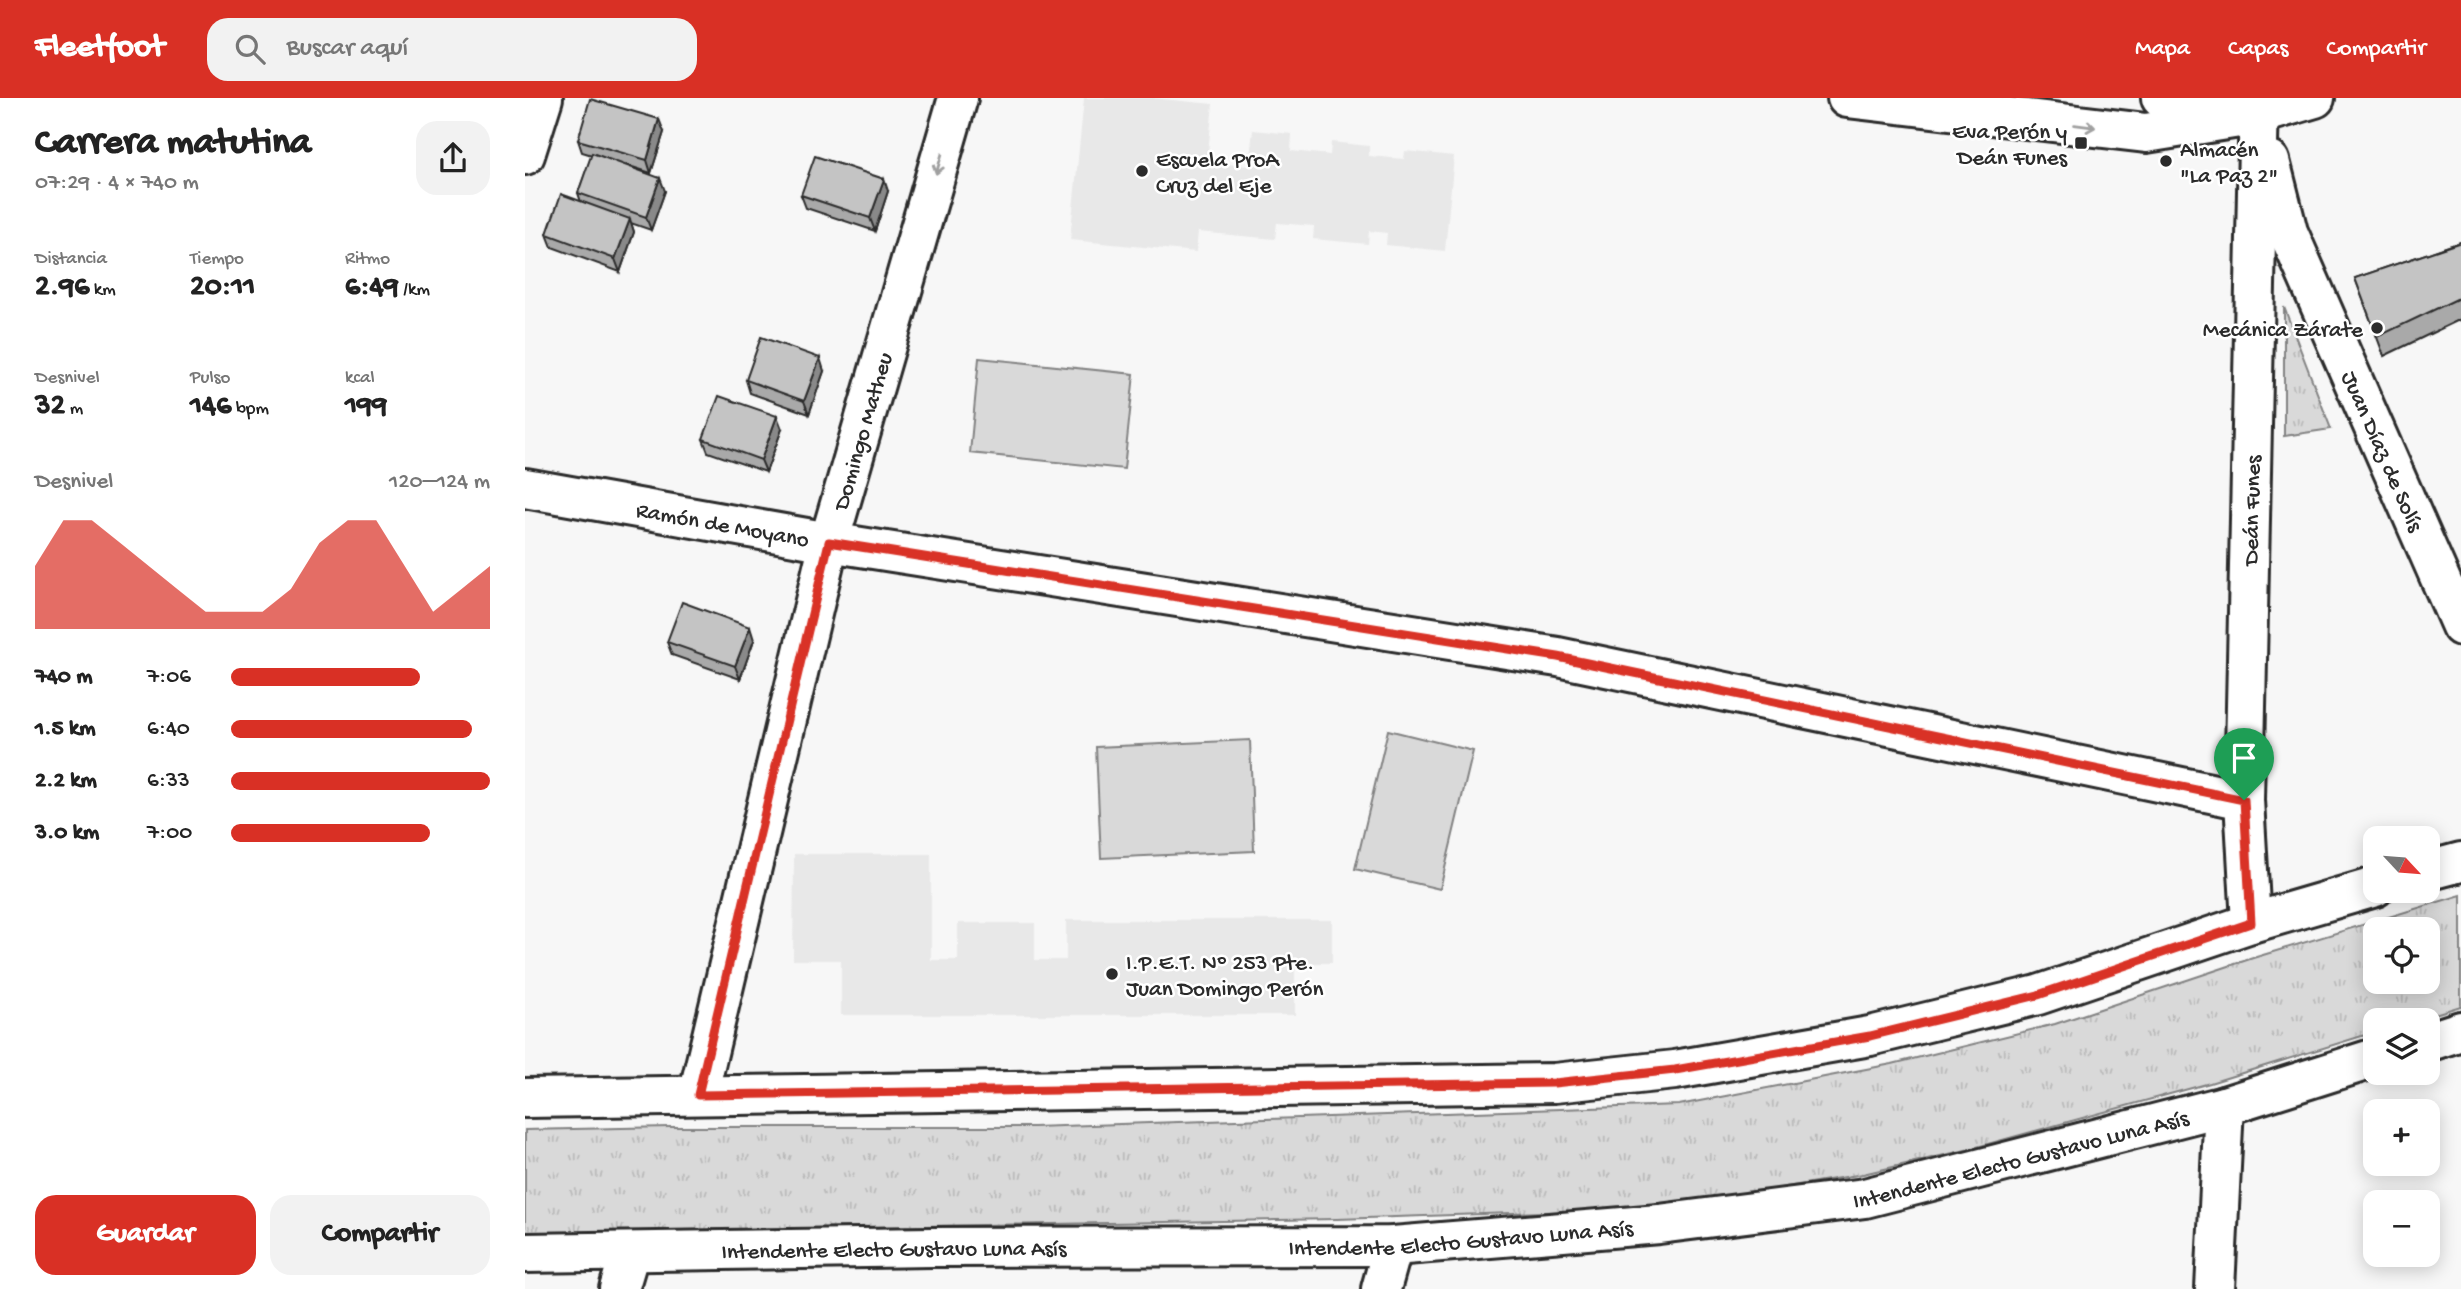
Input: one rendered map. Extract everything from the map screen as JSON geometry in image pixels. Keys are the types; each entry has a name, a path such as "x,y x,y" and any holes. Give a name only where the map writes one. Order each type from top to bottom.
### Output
{"street":[{"path":"525,155 543,98"},
{"name":"Domingo Matheu","path":"698,1095 829,542 958,98"},
{"path":"1847,98 2146,133 2258,106 2315,98"},
{"path":"2161,98 2258,106"},
{"name":"Juan Díaz de Solís","path":"2258,106 2288,232 2461,626"},
{"name":"Deán Funes","path":"2251,923 2244,800 2258,106"},
{"name":"Ramón de Moyano","path":"525,488 829,542 1558,657 2244,800"},
{"path":"2440,868 2461,862"},
{"path":"525,1098 1554,1083 1675,1070 1870,1036 2038,995 2251,923 2363,890"},
{"path":"2440,1038 2461,1031"},
{"name":"Intendente Electo Gustavo Luna Asís","path":"525,1253 932,1247 1393,1246 1659,1224 1865,1198 2224,1106 2363,1062"},
{"path":"2214,1289 2224,1106"},
{"path":"1381,1289 1393,1246"},
{"path":"619,1289 631,1252"}],"shaded area":[{"path":"1084,98 1152,98 1213,104 1207,162 1249,166 1253,130 1292,134 1291,151 1330,155 1331,142 1369,146 1369,156 1404,159 1405,151 1454,156 1445,251 1386,245 1387,233 1369,231 1368,244 1313,239 1314,226 1277,223 1275,239 1198,232 1196,252 1070,240"},
{"path":"794,854 931,854 931,960 958,960 958,923 1035,923 1035,960 1066,960 1066,920 1332,920 1332,963 1295,963 1295,1015 841,1015 841,960 793,960"}],"green space":[{"path":"2284,307 2331,429 2284,436"},
{"path":"979,358 1134,374 1124,469 970,453"},
{"path":"1388,730 1473,751 1440,889 1355,869"},
{"path":"1250,740 1254,851 1101,858 1096,747"},
{"path":"2461,895 2461,1006 2440,1012 2440,1008 2363,1008 2363,1036 2210,1083 1966,1150 1863,1174 1664,1208 1337,1219 525,1233 525,1130 670,1127 1033,1127 1679,1105 1892,1064 2055,1024 2363,925 2363,994 2440,994 2440,917 2388,917"}],"building":[{"path":"590,99 659,119 647,160 578,140"},
{"path":"592,153 660,178 646,217 578,193"},
{"path":"815,156 884,179 870,218 801,195"},
{"path":"561,194 630,219 615,259 547,234"},
{"path":"2461,242 2461,297 2377,337 2355,278"},
{"path":"761,337 820,358 804,401 746,380"},
{"path":"719,396 777,416 761,460 703,439"},
{"path":"682,602 750,627 735,666 667,642"}],"place":[{"name":"Eva Perón y Deán Funes","path":"2081,143"},
{"name":"Almacén \"La Paz 2\"","path":"2166,161"},
{"name":"Escuela ProA Cruz del Eje","path":"1142,171"},
{"name":"Mecánica Zárate","path":"2377,328"},
{"name":"I.P.E.T. Nº 253 Pte. Juan Domingo Perón","path":"1112,974"}],"route":[{"path":"829,542 1558,657 2244,800 2251,923 2038,995 1870,1036 1675,1070 1554,1083 698,1095 829,542"}]}
